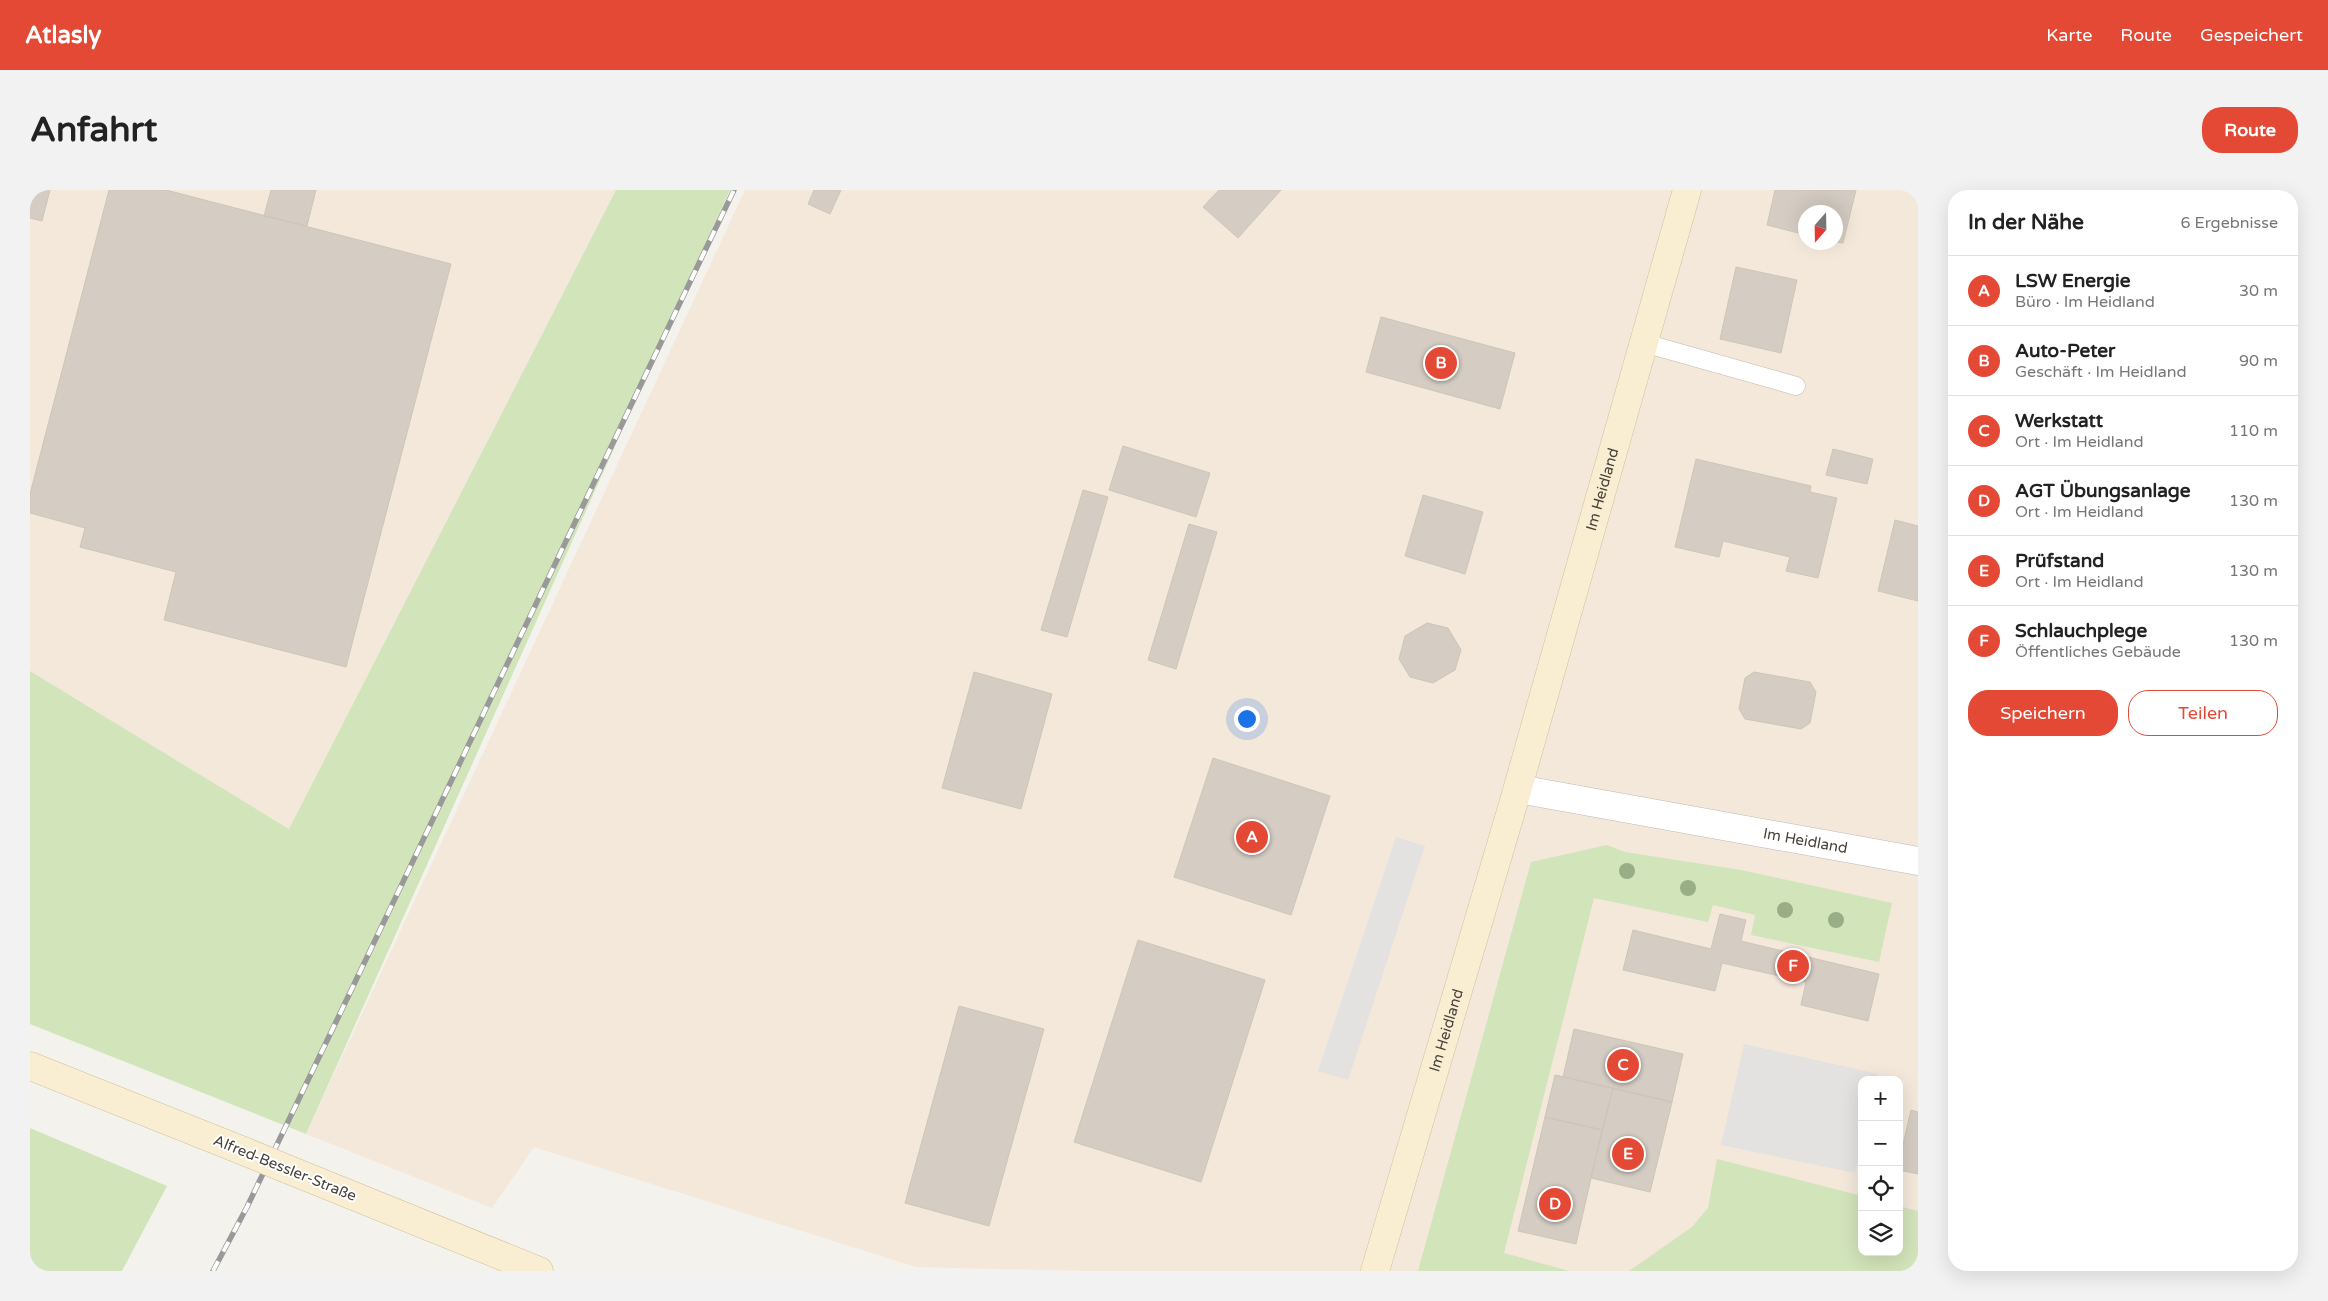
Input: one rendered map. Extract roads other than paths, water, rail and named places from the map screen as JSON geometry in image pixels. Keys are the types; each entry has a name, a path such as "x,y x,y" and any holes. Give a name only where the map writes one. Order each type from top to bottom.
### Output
{"street":[{"name":"Im Heidland","path":"1375,1271 1518,789 1687,190"},
{"name":"Im Heidland","path":"1518,789 1918,861"},
{"name":"Alfred-Bessler-Straße","path":"30,1066 538,1271"}],"lane":[{"path":"1644,344 1796,386"}],"railway":[{"path":"213,1271 247,1207 734,190"}],"place":[{"name":"Auto-Peter","path":"1441,363"},
{"name":"LSW Energie","path":"1252,837"},
{"name":"Schlauchplege","path":"1793,966"},
{"name":"Werkstatt","path":"1623,1065"},
{"name":"Prüfstand","path":"1628,1154"},
{"name":"AGT Übungsanlage","path":"1555,1204"}]}
